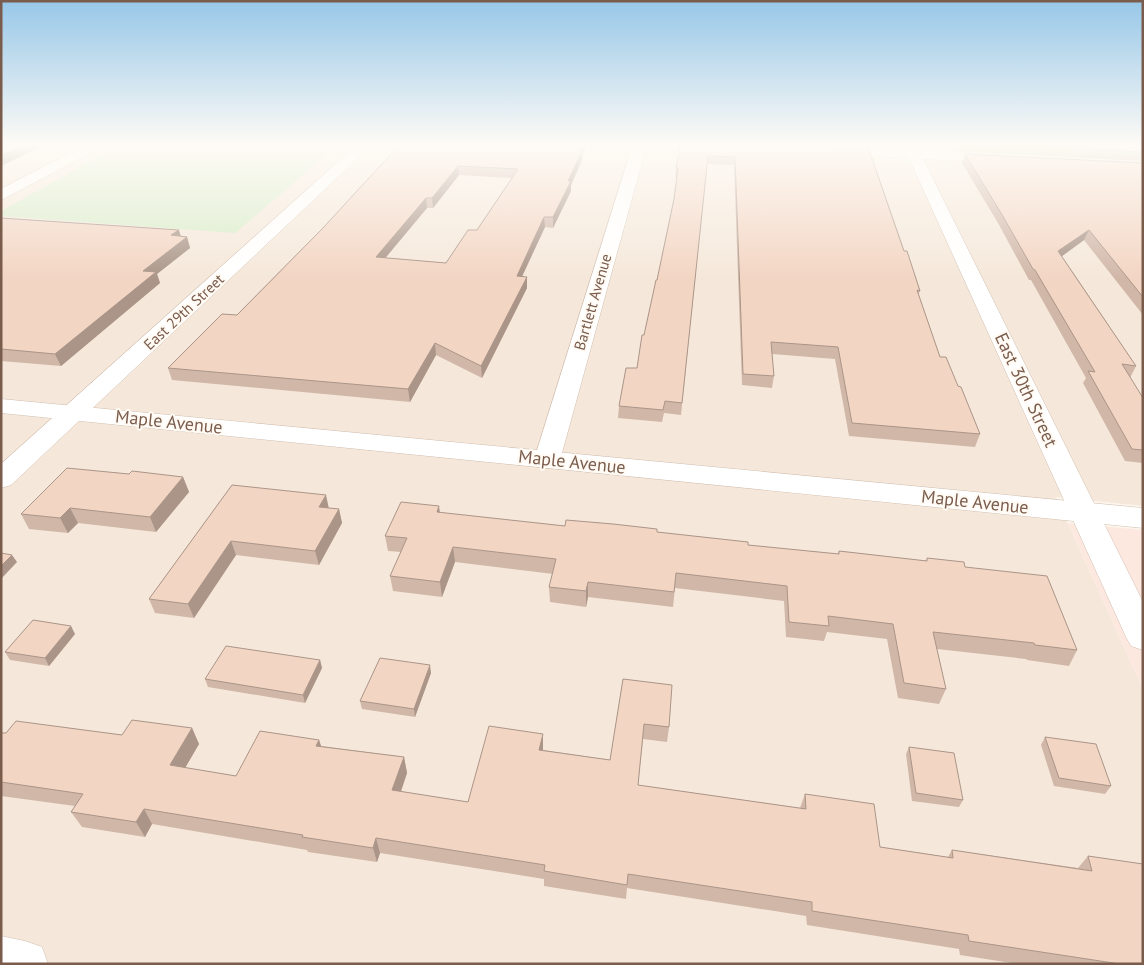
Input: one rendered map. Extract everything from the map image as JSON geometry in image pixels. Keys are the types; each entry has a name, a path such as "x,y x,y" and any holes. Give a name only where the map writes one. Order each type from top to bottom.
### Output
{"street":[{"path":"1,195 12,189"},
{"name":"East 29th Street","path":"1,479 317,189"},
{"name":"Bartlett Avenue","path":"547,460 627,189"},
{"name":"East 30th Street","path":"931,189 1143,637"},
{"name":"Maple Avenue","path":"1,406 1143,518"},
{"path":"1,959 25,964"}],"shaded area":[{"path":"1,189 1143,189 1143,506 1056,497 1143,689 1143,964 1,964"},
{"path":"1068,523 1143,530 1143,689"}],"green space":[{"path":"41,189 286,189 235,233 1,216 1,211"}],"building":[{"path":"359,189 439,189 432,198 426,198 376,257 446,263 468,230 477,230 505,189 567,189 553,217 544,217 517,276 527,277 481,366 435,343 408,389 168,368 222,314 237,315"},
{"path":"675,189 705,189 682,403 665,401 663,410 619,406 626,368 637,368 642,335 644,335 657,280"},
{"path":"736,189 883,189 904,251 907,251 920,291 917,290 940,357 946,357 958,386 961,387 980,434 852,423 838,347 771,342 774,376 743,374"},
{"path":"986,189 1143,189 1143,297 1089,230 1058,251 1136,366 1122,364 1143,398 1143,450 1132,449 1088,371 1095,372"},
{"path":"1,218 179,230 171,235 187,237 143,271 156,272 55,354 1,349"},
{"path":"67,468 129,474 132,471 183,477 150,517 70,508 60,518 21,514"},
{"path":"232,485 326,495 319,507 339,509 315,551 231,541 188,604 149,599"},
{"path":"401,502 439,506 437,512 565,526 566,520 613,524 657,529 657,532 748,542 748,545 839,554 839,551 927,561 927,558 964,562 965,567 1047,576 1077,650 1035,645 1034,643 933,632 946,689 904,683 893,624 828,616 829,626 789,622 787,586 676,573 674,592 588,582 586,591 549,587 556,559 453,547 440,582 390,576 407,538 385,536"},
{"path":"1,553 12,555 1,566"},
{"path":"33,620 71,626 45,658 5,652"},
{"path":"226,646 320,660 303,695 205,679"},
{"path":"380,658 430,665 414,709 360,701"},
{"path":"623,679 672,685 669,727 644,724 638,785 806,809 805,794 874,804 880,847 953,858 952,850 1092,871 1088,856 1143,864 1143,964 1120,964 969,941 968,935 812,911 812,902 628,874 627,885 544,871 545,865 376,838 373,848 144,809 136,822 71,812 83,794 1,782 1,733 6,733 16,721 122,735 132,720 192,728 170,765 236,776 260,731 319,740 316,746 404,757 392,790 468,802 489,726 543,734 539,750 610,760"},
{"path":"1045,737 1096,744 1111,786 1059,778"},
{"path":"909,747 954,753 963,800 916,793"}]}
